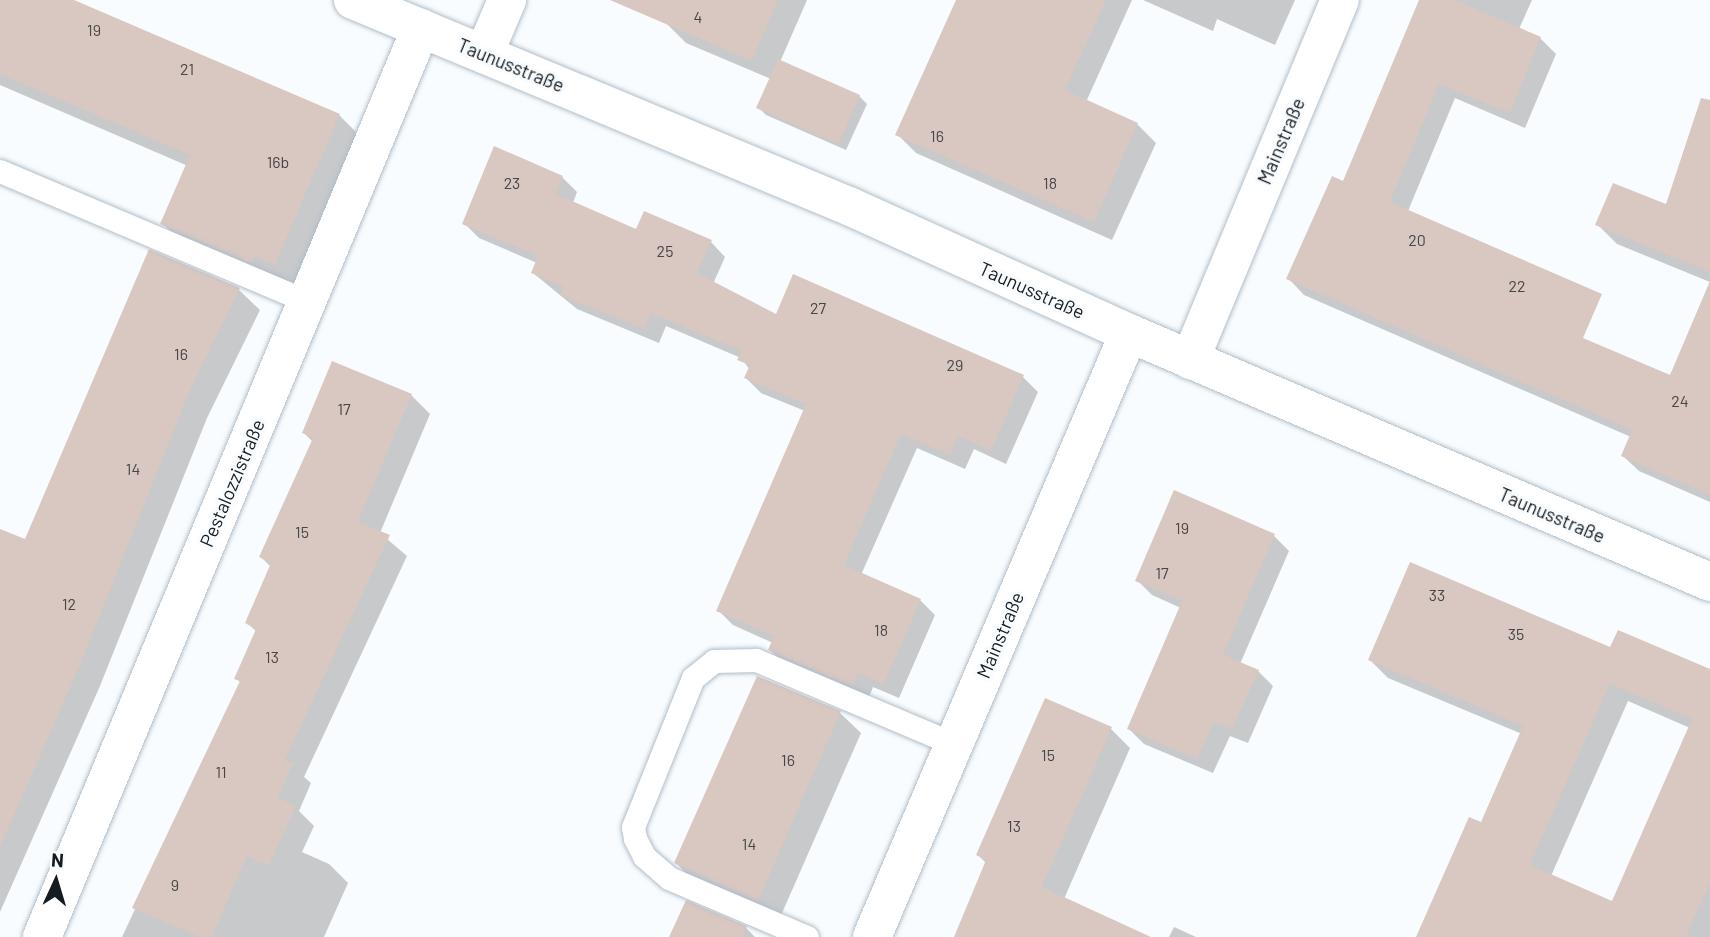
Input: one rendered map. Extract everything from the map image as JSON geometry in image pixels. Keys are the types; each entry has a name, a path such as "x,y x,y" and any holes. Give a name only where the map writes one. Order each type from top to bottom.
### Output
{"street":[{"name":"Taunusstraße","path":"353,0 851,207 1190,360 1710,582"},
{"path":"484,54 507,0"},
{"name":"Mainstraße","path":"1190,360 1340,0"},
{"name":"Pestalozzistraße","path":"42,937 421,28"},
{"name":"Mainstraße","path":"872,937 1129,333"}],"lane":[{"path":"0,171 309,302"},
{"path":"807,937 669,878 644,856 635,838 633,827 693,678 714,661 756,660 954,744"}],"building":[{"path":"0,0 74,0 340,114 275,265 255,256 252,263 160,224 190,155 0,74"},
{"path":"610,0 778,0 752,61"},
{"path":"956,0 1106,0 1065,90 1138,123 1094,222 895,135"},
{"path":"1419,0 1455,0 1541,37 1510,113 1439,84 1390,202 1602,294 1583,338 1670,375 1710,281 1710,495 1621,456 1632,430 1286,279 1332,176 1343,181"},
{"path":"778,59 860,95 839,144 756,108"},
{"path":"1701,98 1710,100 1710,272 1595,225 1613,183 1666,204"},
{"path":"494,146 563,176 556,194 636,229 644,211 712,240 697,273 776,314 793,274 1024,375 991,451 959,436 950,455 901,434 844,565 921,599 884,684 858,673 853,686 768,650 774,636 716,611 806,404 744,378 750,365 737,360 742,351 651,313 644,329 560,295 564,287 531,273 538,256 462,224"},
{"path":"149,249 240,288 187,397 80,665 0,847 0,529 25,539"},
{"path":"332,361 412,394 358,522 390,535 285,760 293,763 278,798 296,806 269,866 247,856 212,937 200,937 132,908 240,681 234,679 256,629 245,623 271,563 259,557 313,438 302,433"},
{"path":"1174,490 1275,534 1223,655 1259,670 1232,729 1214,722 1197,759 1127,729 1182,601 1135,581"},
{"path":"1410,562 1610,647 1618,630 1710,669 1710,883 1687,934 1694,937 1416,937 1469,817 1481,822 1523,726 1368,660","holes":["1610,684 1692,719 1612,901 1530,865"]},
{"path":"757,676 841,711 758,901 674,863"},
{"path":"1045,698 1112,727 1042,887 1151,937 954,937 986,860 976,855"},
{"path":"686,900 747,926 742,937 669,937"}]}
